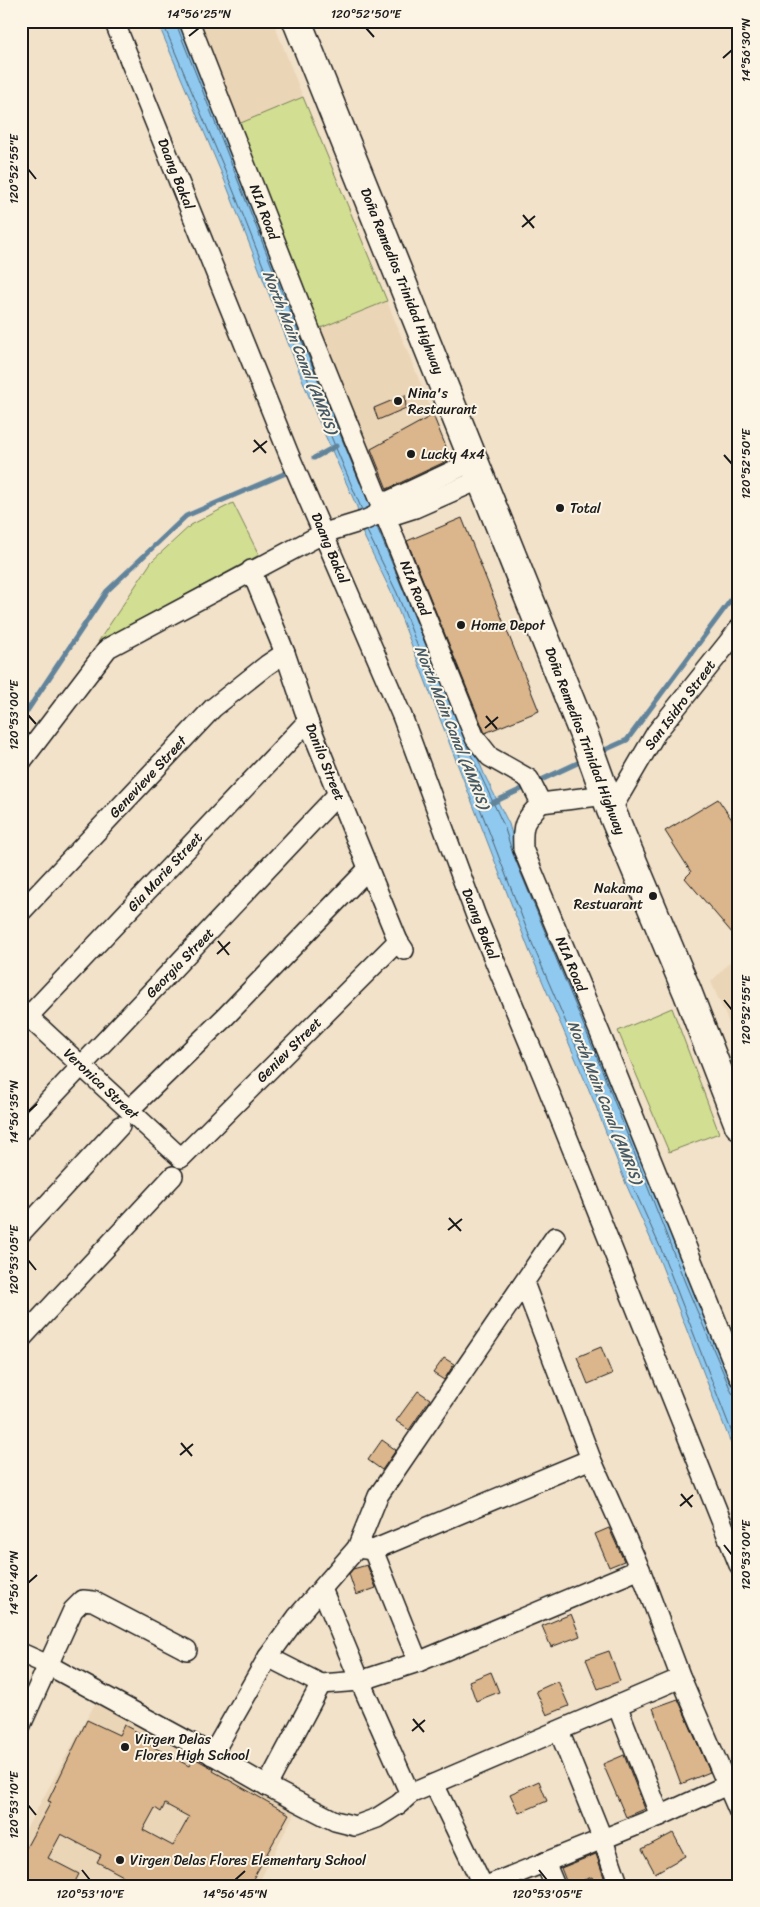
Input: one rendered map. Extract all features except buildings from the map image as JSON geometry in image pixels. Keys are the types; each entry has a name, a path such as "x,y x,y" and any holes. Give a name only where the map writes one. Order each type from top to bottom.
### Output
{"highway":[{"name":"Doña Remedios Trinidad Highway","path":"297,21 584,735 606,795 687,991 739,1126"}],"street":[{"name":"Daang Bakal","path":"114,21 290,457 402,716 476,916 739,1565"},
{"name":"NIA Road","path":"188,21 310,330 377,514 475,738 490,758 535,791 529,815 522,829 524,850 739,1377"},
{"path":"21,762 108,648 324,533 377,514 478,470"},
{"name":"Danilo Street","path":"252,570 308,721 367,870 401,946"},
{"name":"San Isidro Street","path":"606,795 739,629"},
{"name":"Genevieve Street","path":"21,912 212,708 284,654"},
{"name":"Gia Marie Street","path":"23,1017 308,721"},
{"path":"535,791 606,795"},
{"name":"Georgia Street","path":"21,1130 338,794"},
{"path":"21,1233 125,1118 367,870"},
{"name":"Geniev Street","path":"181,1158 401,946"},
{"name":"Veronica Street","path":"23,1017 81,1066 125,1118 181,1158"},
{"path":"21,1339 174,1176"},
{"path":"418,1662 365,1549 378,1496 555,1237"},
{"path":"524,1283 592,1459 640,1569 681,1678 739,1812"},
{"path":"212,1754 268,1657 297,1616 322,1589 365,1549 592,1459"},
{"path":"268,1657 321,1684 360,1682 418,1662 640,1569"},
{"path":"322,1589 360,1682 410,1794"},
{"path":"21,1724 73,1610 83,1600 93,1601 187,1650"},
{"path":"21,1653 48,1665 267,1786 335,1821 355,1826 377,1818 399,1804 410,1794 681,1678"},
{"path":"267,1786 321,1684"},
{"path":"617,1705 660,1816"},
{"path":"559,1731 603,1840 618,1886"},
{"path":"434,1784 484,1886 603,1840 727,1785"},
{"path":"545,1862 555,1886"}],"shaded area":[{"path":"198,21 273,21 303,97 236,125"},
{"path":"387,301 453,463 384,492 318,329"},
{"path":"739,952 739,1046 711,982"},
{"path":"96,1702 296,1810 257,1886 21,1886 21,1838"}],"green space":[{"path":"303,97 387,301 318,329 236,125"},
{"path":"233,503 259,555 98,642 152,561 191,525"},
{"path":"672,1008 719,1133 669,1152 618,1031"}],"water":[{"name":"North Main Canal (AMRIS)","path":"157,21 179,21 390,547 485,776 509,824 517,852 739,1397 739,1464 656,1251 626,1184 595,1104 529,950 392,594 362,532 357,507 317,417 224,179"}],"waterway":[{"path":"314,458 336,446"},
{"path":"21,720 107,591 186,516 293,470"},
{"path":"598,753 627,740 739,589"},
{"path":"492,803 584,760"}],"place":[{"name":"Nina's Restaurant","path":"398,401"},
{"name":"Lucky 4x4","path":"411,454"},
{"name":"Total","path":"560,508"},
{"name":"Home Depot","path":"461,625"},
{"name":"Nakama Restuarant","path":"653,896"},
{"name":"Virgen Delas Flores High School","path":"125,1747"},
{"name":"Virgen Delas Flores Elementary School","path":"120,1860"}]}
